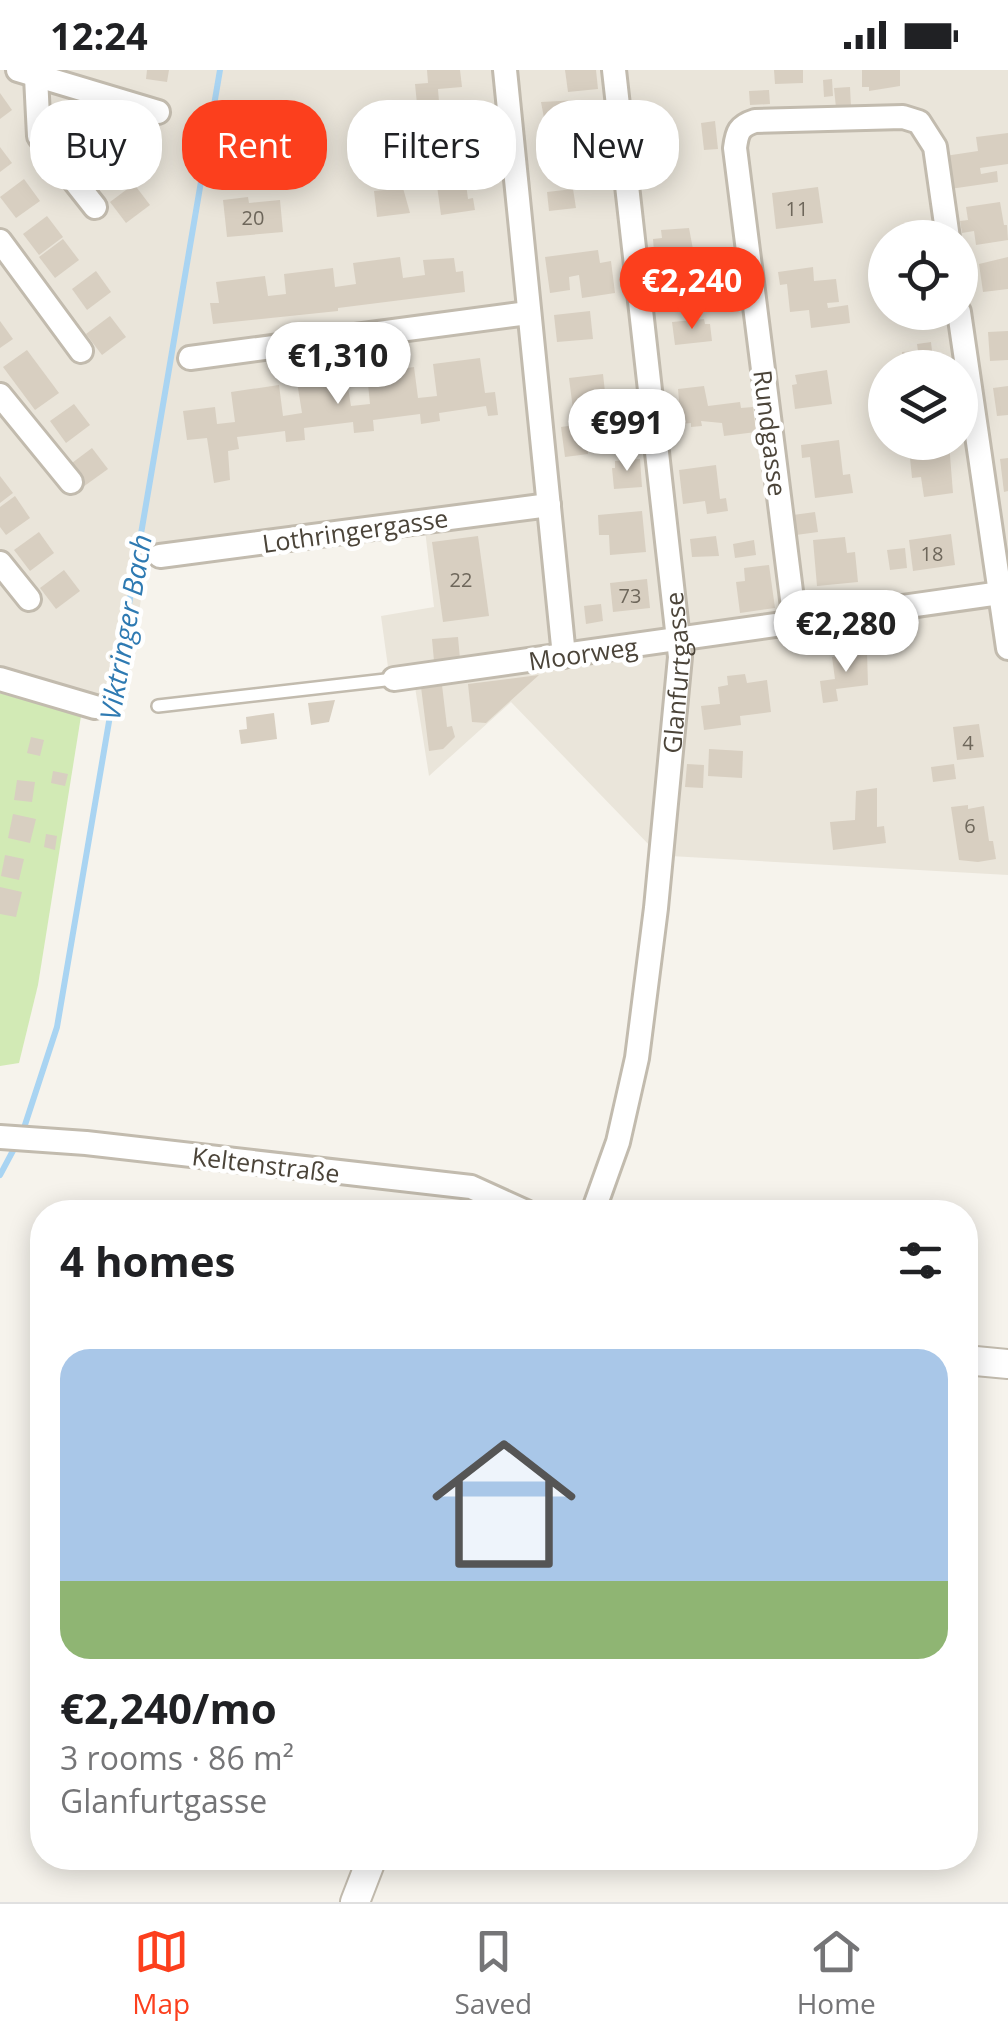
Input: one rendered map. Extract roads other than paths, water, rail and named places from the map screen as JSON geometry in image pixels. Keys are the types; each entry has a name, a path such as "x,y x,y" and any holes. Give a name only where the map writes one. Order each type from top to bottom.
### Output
{"street":[{"path":"505,70 564,656"},
{"name":"Glanfurtgasse","path":"597,1200 618,1142 637,1058 656,908 680,639 614,70"},
{"path":"95,207 39,136 27,74 117,100"},
{"name":"Rundgasse","path":"795,623 734,148 736,134 742,126 755,121 904,117 919,122 934,148 945,220"},
{"path":"0,241 80,351"},
{"path":"190,358 528,313"},
{"path":"962,330 1004,592 1008,648"},
{"path":"0,395 70,482"},
{"name":"Lothringergasse","path":"160,556 549,504"},
{"path":"0,563 29,599"},
{"name":"Moorweg","path":"394,679 1004,592"},
{"path":"0,679 95,707"},
{"name":"Keltenstraße","path":"0,1137 471,1186 501,1200"},
{"path":"978,1361 1008,1364"},
{"path":"355,1902 367,1870"}],"lane":[{"name":"Moorweg","path":"158,706 394,679"}],"waterway":[{"name":"Viktringer Bach","path":"22,1134 57,1027 220,70"},
{"name":"Viktringer Bach","path":"0,1175 16,1145"}]}
